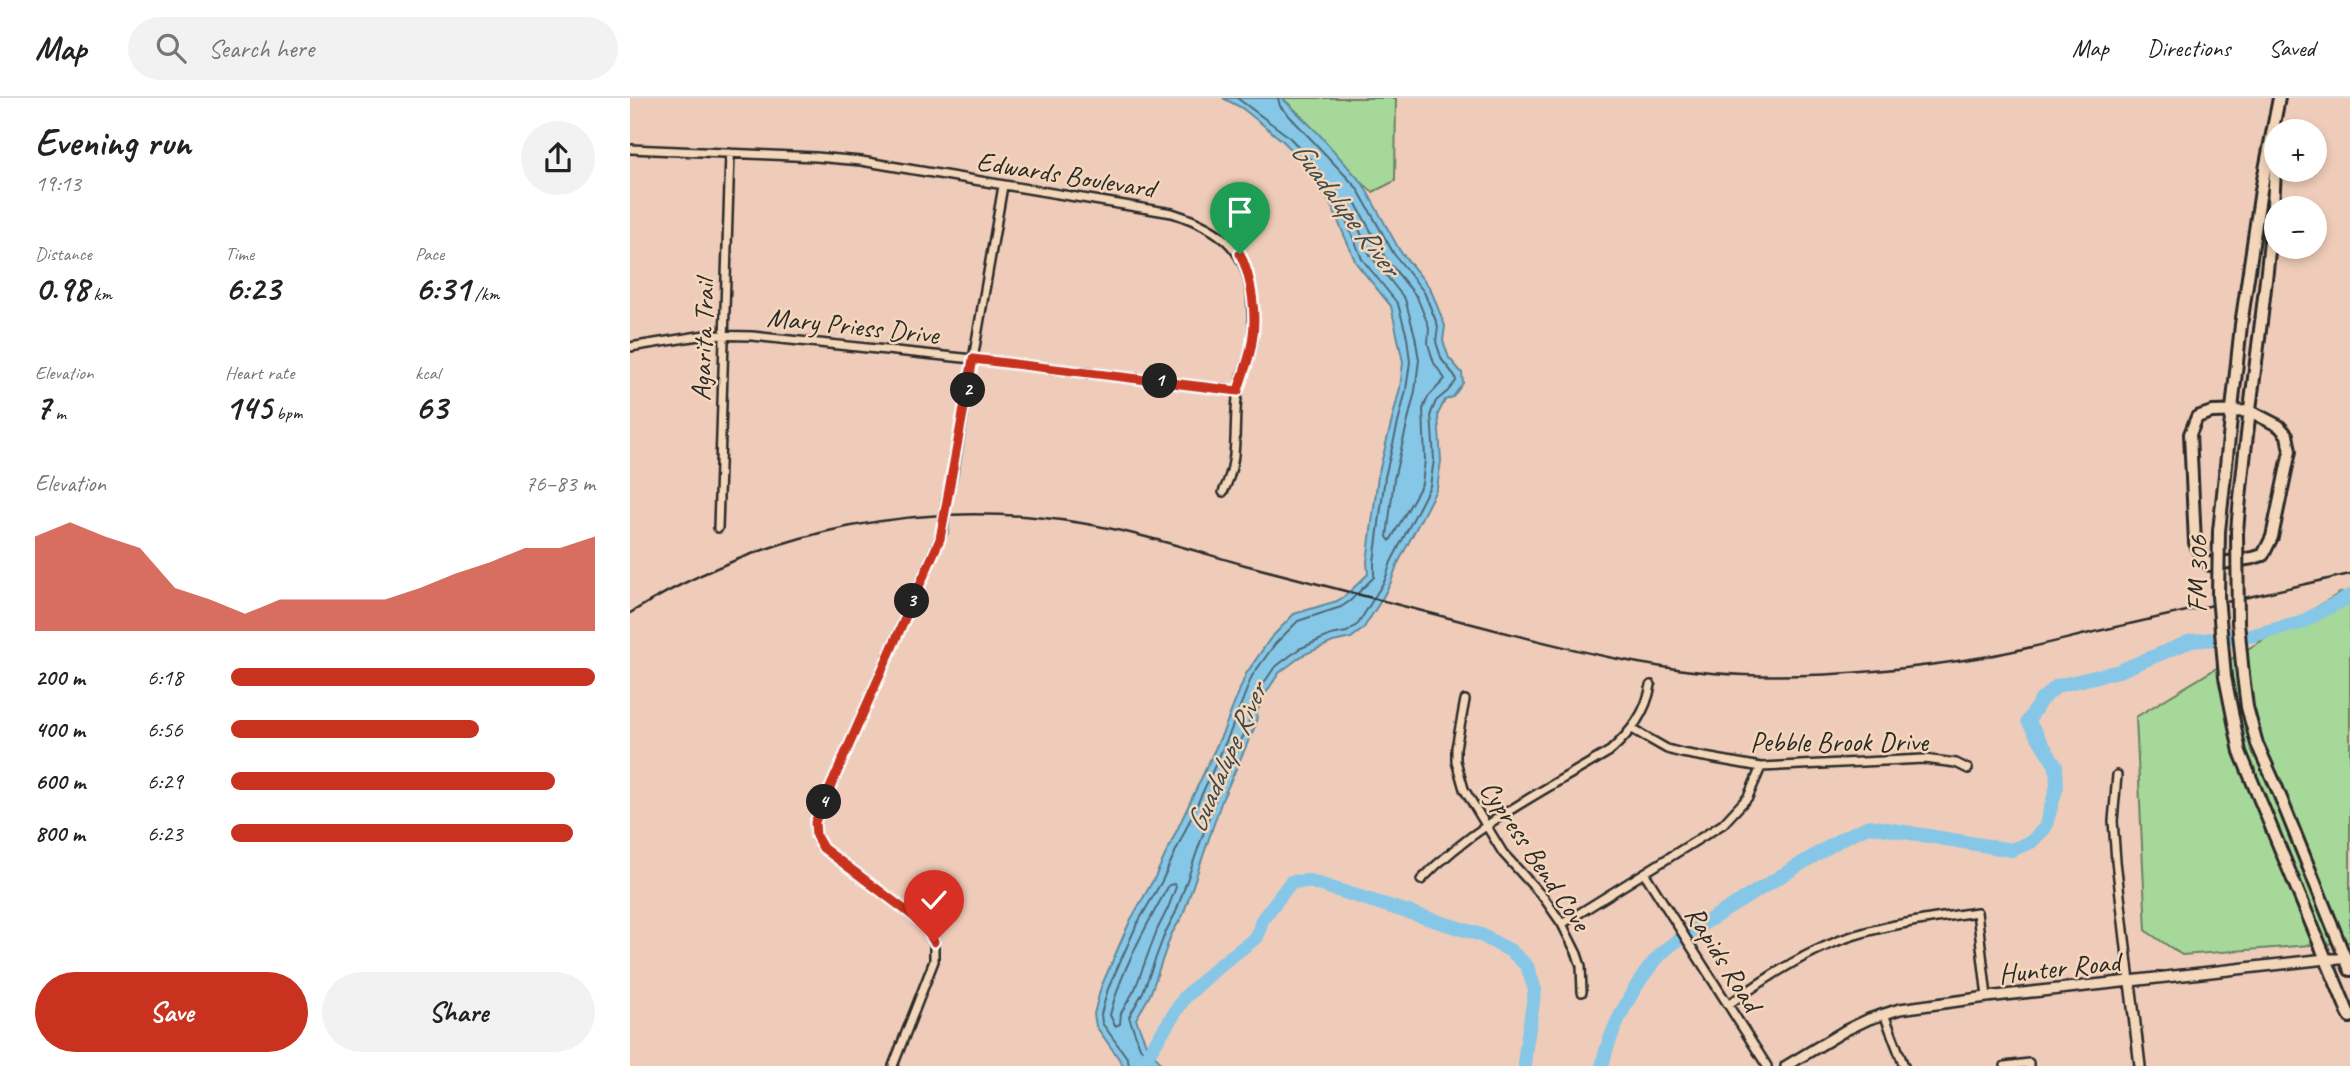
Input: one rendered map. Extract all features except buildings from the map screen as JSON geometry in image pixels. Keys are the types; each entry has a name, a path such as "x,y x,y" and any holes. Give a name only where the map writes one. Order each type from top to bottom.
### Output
{"main road":[{"name":"FM 306","path":"2279,98 2261,190 2241,325 2219,531 2218,596 2225,677 2240,752 2350,1017"},
{"name":"FM 306","path":"2276,112 2275,194 2243,456 2237,532 2237,602 2242,674 2256,744 2276,786 2350,971"},
{"path":"2250,411 2279,426 2287,435 2290,451 2272,537 2263,555 2210,565 2203,559 2195,543 2190,435 2197,417 2212,412 2250,411"}],"street":[{"name":"Edwards Boulevard","path":"630,149 841,158 1172,214 1210,229 1230,243 1244,263 1252,294 1252,343 1238,391 1233,468 1223,492"},
{"name":"Agarita Trail","path":"718,528 730,153"},
{"path":"893,1066 931,972 936,951 934,942 925,925 823,848 816,836 815,822 940,539 1003,186"},
{"name":"Mary Priess Drive","path":"630,346 690,337 752,336 1238,391"},
{"path":"1421,880 1445,855 1486,825 1610,751 1632,729 1648,702 1651,685"},
{"name":"Cypress Bend Cove","path":"1465,700 1456,748 1456,761 1464,789 1503,853 1544,898 1562,924 1581,966 1582,992"},
{"name":"Pebble Brook Drive","path":"1632,729 1667,749 1761,767 1924,759 1956,763 1968,769"},
{"path":"1562,924 1733,816 1748,797 1761,767"},
{"path":"2117,775 2113,821 2140,1066"},
{"name":"Rapids Road","path":"1645,874 1767,1066"},
{"path":"1729,1004 1794,962 1855,935 1899,924 1978,912 1987,997"},
{"name":"Hunter Road","path":"1787,1066 1846,1030 1884,1014 1933,1003 2326,959 2347,959"},
{"path":"1884,1014 1904,1066"},
{"path":"2004,1066 2029,1063 2029,1066"}],"green space":[{"path":"1282,98 1396,98 1395,181 1373,192"},
{"path":"2350,592 2350,942 2182,955 2146,931 2136,717 2340,593"}],"water":[{"name":"Guadalupe River","path":"1223,98 1282,98 1318,133 1363,184 1400,251 1430,288 1445,326 1443,341 1449,358 1462,373 1463,383 1453,397 1445,400 1438,414 1441,461 1437,488 1391,582 1363,629 1351,638 1333,642 1303,655 1279,673 1262,699 1256,724 1222,800 1183,915 1171,935 1150,995 1136,1019 1146,1044 1163,1066 1124,1066 1096,1026 1094,1014 1101,987 1130,921 1155,877 1223,732 1246,674 1270,639 1294,614 1337,601 1368,574 1367,562 1378,476 1400,388 1403,362 1391,306 1356,263 1333,209 1307,166 1283,141 1242,108"}],"waterway":[{"path":"1690,932 1843,838 1869,826 2011,850 2031,842 2045,828 2057,786 2056,766 2028,721 2041,700 2057,686 2119,671 2191,641 2250,636 2300,623 2350,596"},
{"path":"1143,1062 1185,997 1220,965 1257,937 1262,920 1291,882 1309,881 1481,935 1511,951 1527,966 1535,990 1525,1066"},
{"path":"1602,1066 1613,1032 1631,995 1654,962 1680,939"}],"railway":[{"path":"630,613 682,584 736,560 791,541 848,527 905,518 963,514 1022,516 1102,527 1580,651 1659,666 1745,675 1845,673 1977,658 2350,574"}],"route":[{"path":"934,942 925,925 823,848 816,836 815,822 943,531 973,359 1238,391 1253,333 1250,280 1240,254"}]}
